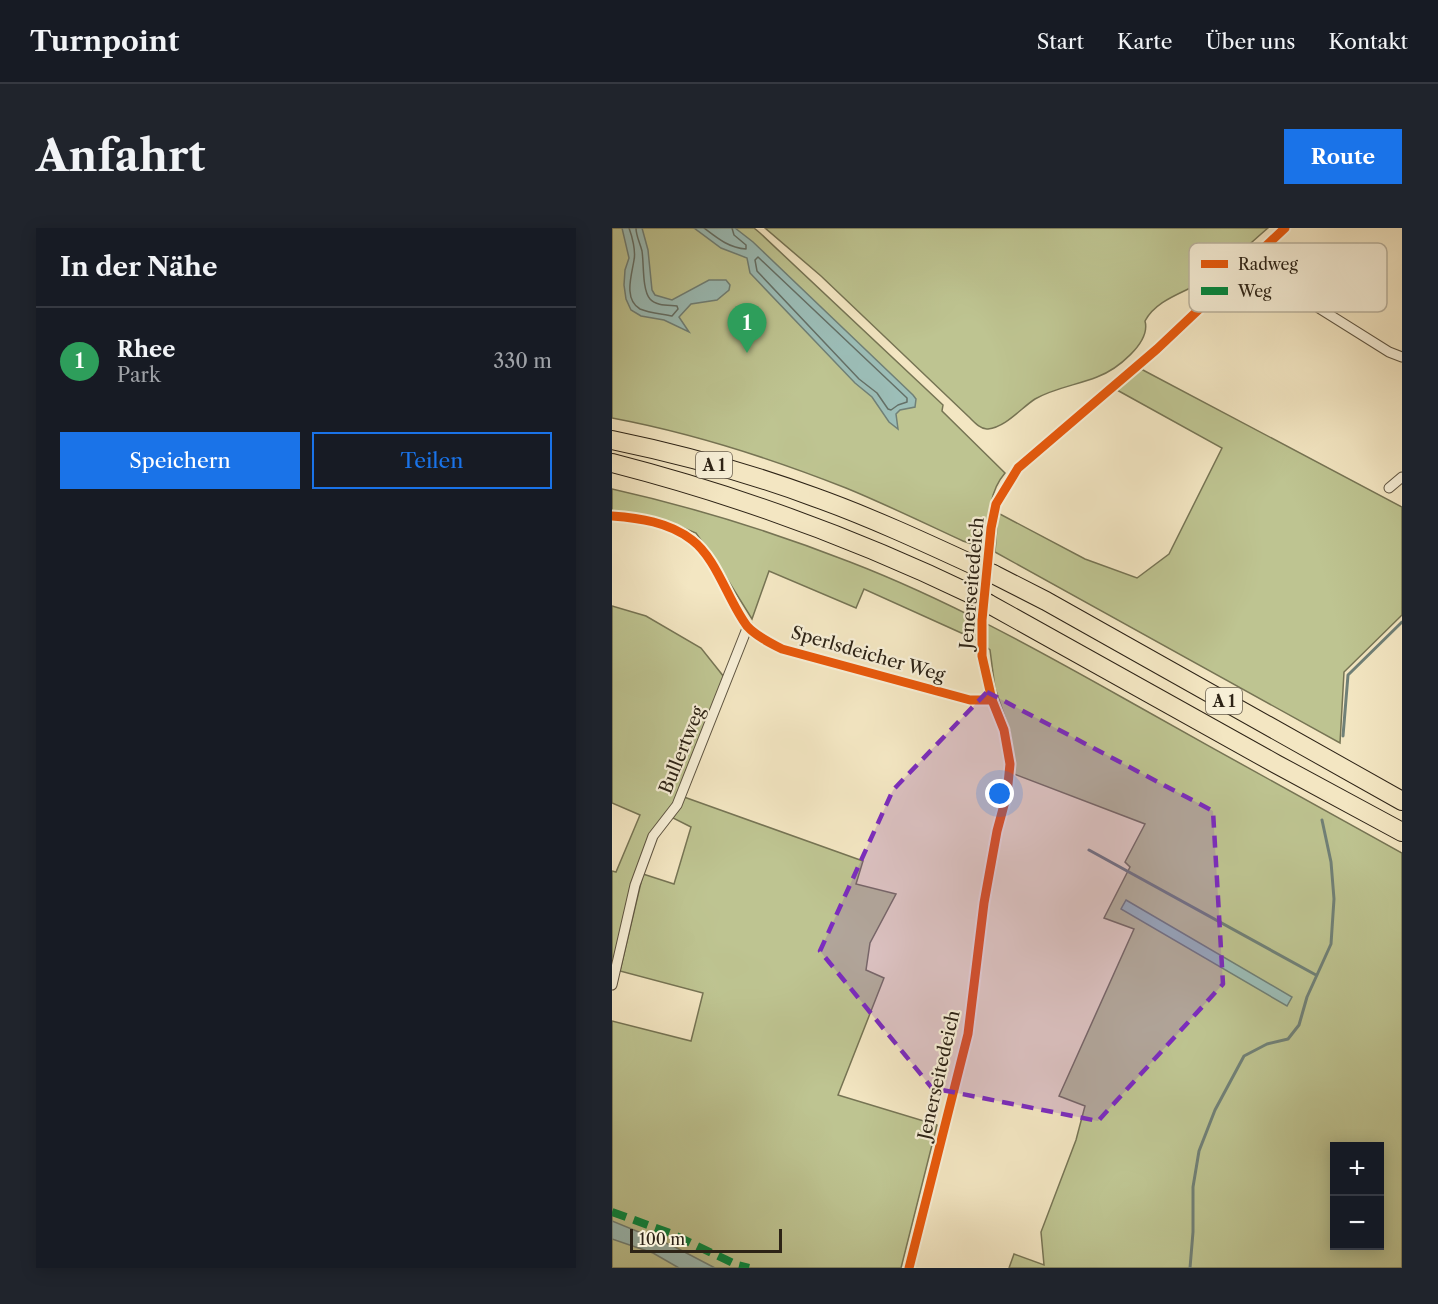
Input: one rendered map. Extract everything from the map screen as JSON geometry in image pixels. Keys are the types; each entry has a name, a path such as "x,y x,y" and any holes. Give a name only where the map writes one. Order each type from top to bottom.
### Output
{"highway":[{"name":"A 1","path":"612,440 706,462 815,497 900,531 1046,601 1402,801"},
{"path":"612,463 740,502"},
{"name":"A 1","path":"612,476 740,502 808,524 868,548 982,600 1402,832"}],"street":[{"name":"Jenerseitedeich","path":"1268,243 1285,228"},
{"name":"Jenerseitedeich","path":"909,1268 968,1034 984,903 997,831 1007,794 1010,764 1004,730 992,700 982,656 982,620 991,528 996,504 1018,468 1158,349 1196,312"},
{"path":"1325,312 1389,352 1402,357"},
{"path":"1389,488 1402,477"},
{"name":"Sperlsdeicher Weg","path":"612,516 642,519 667,526 693,540 711,563 748,626 764,640 803,656 900,679 970,700 992,700"},
{"name":"Bullertweg","path":"612,985 635,885 654,836 677,805 748,626"}],"highlighted area":[{"path":"987,692 1213,811 1223,984 1098,1121 932,1088 820,951 893,790"}],"green space":[{"path":"612,228 754,228 760,233 943,405 942,411 1005,473 992,499 988,548 963,541 861,494 789,467 730,447 612,418"},
{"path":"765,228 1268,228 1251,243 1189,243 1189,288 1163,302 1150,314 1145,321 1143,338 1130,355 1097,377 1042,395 1001,425 988,429 975,423 821,276"},
{"path":"1141,369 1402,507 1402,615 1344,672 1340,743 995,552 998,513 1085,559 1137,578 1169,554 1222,448 1117,390"},
{"path":"612,489 703,512 762,530 886,576 956,608 1092,680 1402,853 1402,1268 1009,1268 1014,1254 1044,1265 1041,1232 1076,1140 1085,1106 1059,1096 1134,929 1104,918 1130,867 1125,862 1145,824 1014,774 1010,732 995,688 990,650 979,641 864,589 856,608 769,571 752,619 696,533 667,521 612,512"},
{"path":"612,606 646,616 701,648 724,677 674,803 652,835 612,976 612,871 616,872 640,815 612,803"},
{"path":"684,797 863,861 856,884 896,894 870,943 866,970 884,978 838,1095 937,1125 901,1268 612,1268 612,1021 691,1041 703,993 620,971 643,874 674,884 691,827 673,818"}],"water":[{"path":"622,228 642,228 648,250 652,290 655,295 672,300 709,280 726,280 730,285 729,290 717,300 691,304 679,317 689,332 664,320 641,316 631,310 626,299 624,285 629,258"},
{"path":"694,228 735,228 753,242 913,395 916,399 915,407 900,410 896,414 898,429 889,422 872,397 855,383 750,273 747,258 721,248"},
{"path":"1126,900 1292,997 1287,1006 1121,909"},
{"path":"612,1221 673,1246 715,1268 679,1268 653,1253 612,1239"}],"waterway":[{"path":"1343,736 1348,675 1402,622"},
{"path":"1190,1268 1193,1187 1199,1151 1215,1110 1244,1056 1267,1044 1288,1039 1299,1025 1307,997 1331,944 1334,899 1331,862 1322,820"},
{"path":"1089,850 1316,975"}],"marked path":[{"path":"612,1212 670,1233 737,1265 749,1268"}],"cycle path":[{"path":"1269,243 1285,228"},
{"path":"909,1268 968,1034 984,903 997,831 1007,794 1010,764 1004,730 992,700 982,656 982,620 991,528 996,504 1018,468 1157,349 1196,312"},
{"path":"612,516 664,525 692,540 708,558 747,626 768,642 782,649 970,700 992,700"}],"place":[{"name":"Rhee","path":"747,353"}]}
